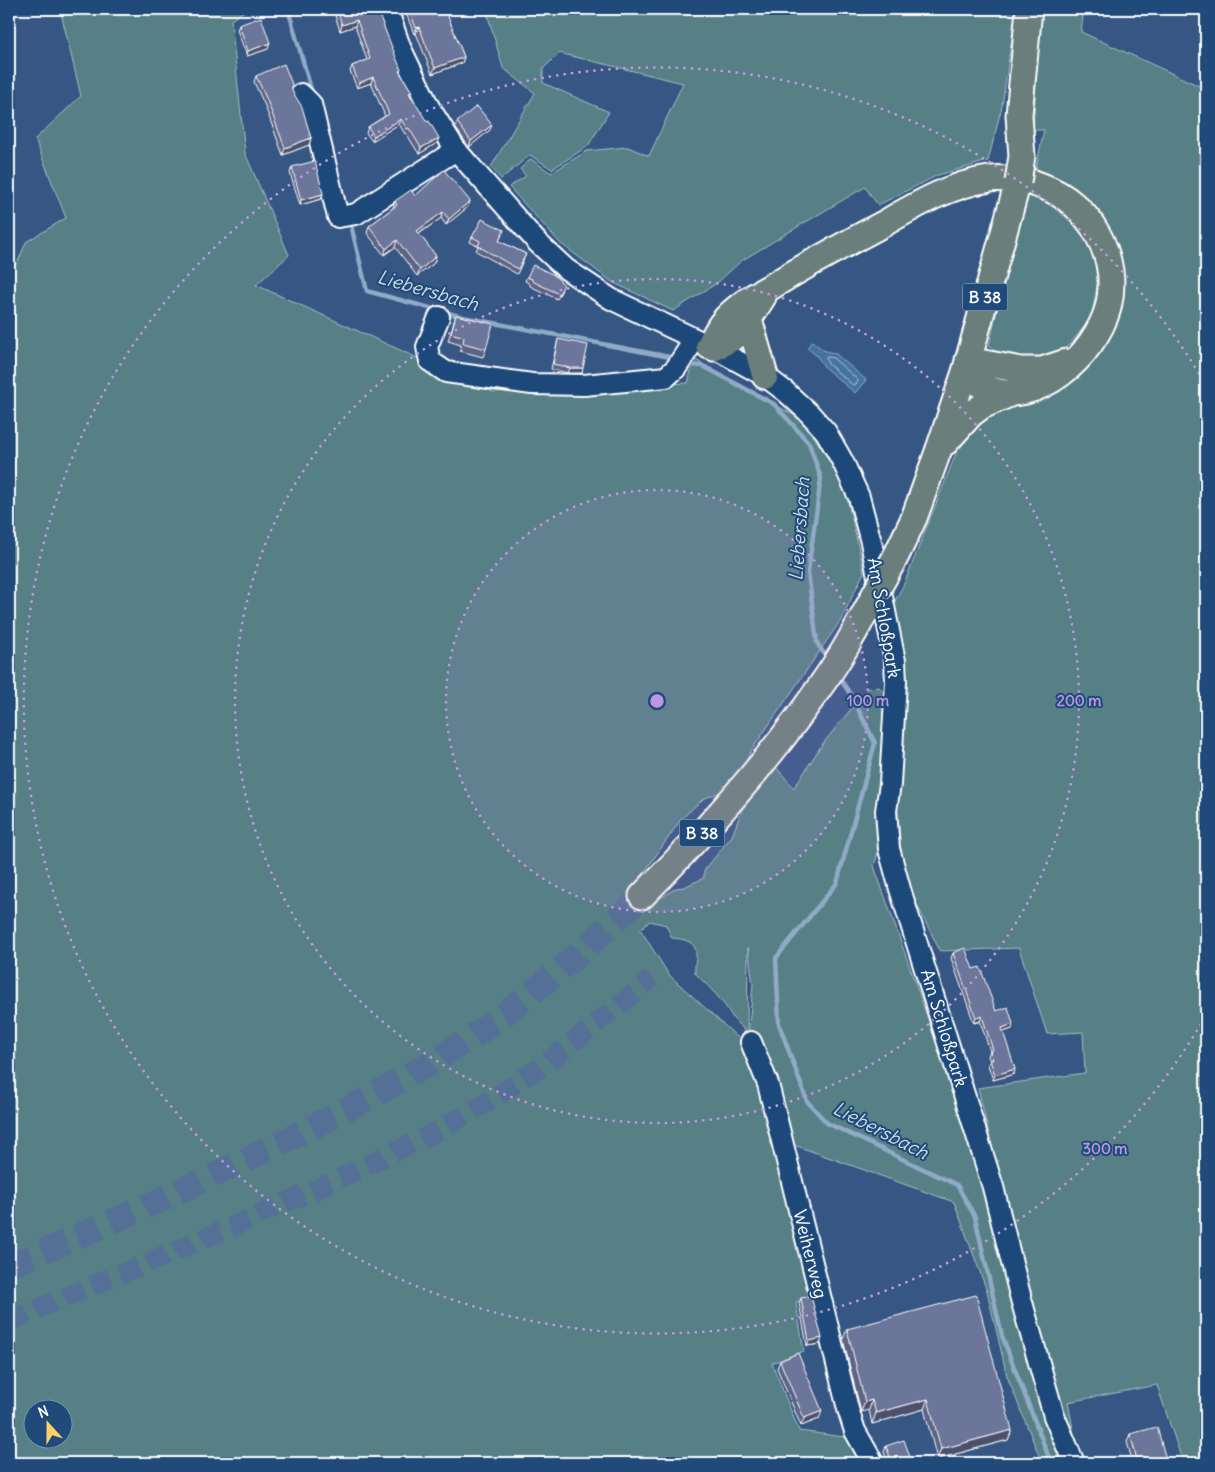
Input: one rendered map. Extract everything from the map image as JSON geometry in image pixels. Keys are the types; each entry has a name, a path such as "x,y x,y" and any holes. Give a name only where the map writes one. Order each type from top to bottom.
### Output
{"main road":[{"name":"B 38","path":"642,896 685,852 759,769 825,681 852,638 914,518 967,366 1018,182 1022,156 1019,115 1028,9"},
{"path":"706,344 732,312 746,302 800,269 933,197 958,187 991,178 1026,180 1054,190 1077,206 1095,228 1105,251 1110,268 1111,286 1108,307 1101,326 1090,344 1057,378 1035,389 1010,394 982,406 971,414 939,449"},
{"path":"706,344 736,336 749,319 760,299 774,284"},
{"path":"749,319 765,376"},
{"path":"967,366 1042,370 1076,359"},
{"path":"967,366 985,388 1010,394"}],"street":[{"name":"Am Schloßpark","path":"387,9 400,47 429,107 456,150 538,243 566,268 611,299 706,344 765,376 810,414 826,432 843,462 859,497 880,584 895,661 896,682 890,784 886,811 889,850 902,898 993,1187 1021,1299 1054,1416 1074,1463"},
{"path":"301,94 311,104 321,149 347,216 456,150"},
{"path":"438,317 427,347 430,360 446,372 532,384 584,385 666,377 706,344"},
{"name":"Weiherweg","path":"751,1042 768,1084 848,1409 855,1431 873,1463"}],"green space":[{"path":"60,9 247,9 231,20 245,153 289,255 256,285 493,392 688,383 694,359 799,418 824,451 846,493 864,572 841,620 751,751 742,769 728,789 703,799 682,818 634,887 650,905 676,888 684,887 704,878 704,871 732,836 746,799 775,766 794,788 821,746 868,688 879,687 885,693 881,843 874,866 981,1169 1068,1463 1042,1463 1007,1376 987,1291 954,1202 794,1145 815,1298 796,1302 804,1351 772,1363 799,1431 852,1438 867,1463 9,1463 9,265 17,264 26,242 66,218 35,139 81,96","holes":["650,921 666,925 672,938 685,940 692,944 696,951 695,973 717,995 734,1020 743,1028 747,1046 669,975 640,929","748,947 753,985 747,1037"]},
{"path":"486,9 1016,9 1002,106 988,161 938,175 878,205 865,187 741,261 717,283 673,311 612,282 560,243 509,187 526,176 520,169 531,159 551,173 587,151 628,147 649,156 683,83 559,53 543,69 543,83 609,112 588,146 552,169 530,155 501,179 491,167 535,93 503,68"},
{"path":"1041,9 1084,9 1081,32 1206,89 1206,1463 1183,1463 1157,1385 1068,1402 1075,1440 1058,1405 978,1088 1085,1073 1083,1032 1047,1034 1019,948 940,951 903,877 883,623 904,584 965,431 973,421 1040,398 1091,361 1110,336 1118,316 1121,262 1103,220 1073,188 1036,168 1044,130 1033,130"},
{"path":"1029,191 1055,203 1087,235 1099,275 1091,319 1066,348 1026,363 1003,358 989,345 1013,242"}],"water":[{"path":"812,341 823,350 836,354 866,380 855,393 825,368 817,356 807,348"}],"building":[{"path":"337,9 377,9 401,70 399,71 412,92 409,93 439,138 421,148 401,119 374,136 368,127 389,114 373,77 359,83 352,66 370,59 357,20 342,25"},
{"path":"409,9 445,9 464,57 435,68 419,27 416,28"},
{"path":"261,17 270,43 248,51 239,25"},
{"path":"284,64 292,84 292,91 302,107 311,138 285,148 256,76"},
{"path":"477,106 492,125 471,141 457,122"},
{"path":"315,161 323,194 301,200 292,167"},
{"path":"444,170 470,201 449,219 443,212 417,231 436,256 420,270 397,240 386,249 369,226 397,205 395,201 411,190 415,196"},
{"path":"482,219 504,230 499,241 526,254 518,269 478,246 480,241 472,237"},
{"path":"533,265 554,275 564,285 559,294 527,277"},
{"path":"456,315 493,324 486,349 463,343 464,337 451,333"},
{"path":"558,339 588,345 583,368 570,368 553,364"},
{"path":"965,948 973,969 980,967 996,1011 1008,1007 1013,1024 1002,1028 1015,1069 995,1075 990,1060 993,1060 990,1051 993,1050 982,1016 976,1018 953,953"},
{"path":"976,1295 1012,1430 941,1449 928,1399 876,1413 872,1400 865,1402 847,1329"},
{"path":"811,1296 822,1338 809,1341 801,1298"},
{"path":"798,1353 822,1411 804,1418 780,1361"},
{"path":"1157,1427 1167,1463 1138,1463 1130,1434"},
{"path":"904,1440 912,1463 892,1463 886,1446"}],"waterway":[{"name":"Liebersbach","path":"288,9 313,96"},
{"name":"Liebersbach","path":"350,221 367,291 463,317 675,358"},
{"name":"Liebersbach","path":"689,365 703,366 774,404 809,443 821,478 808,572 817,643 829,661"},
{"name":"Liebersbach","path":"838,676 851,695"},
{"name":"Liebersbach","path":"858,709 875,743 837,883 776,958 779,1024 807,1101 827,1123 957,1185 975,1217 1002,1336 1051,1463"}],"tunnel":[{"path":"9,1266 245,1160 355,1105 430,1063 479,1032 522,1001 583,950 642,896"},
{"path":"9,1321 317,1189 434,1133 491,1100 547,1063 652,978"}]}
